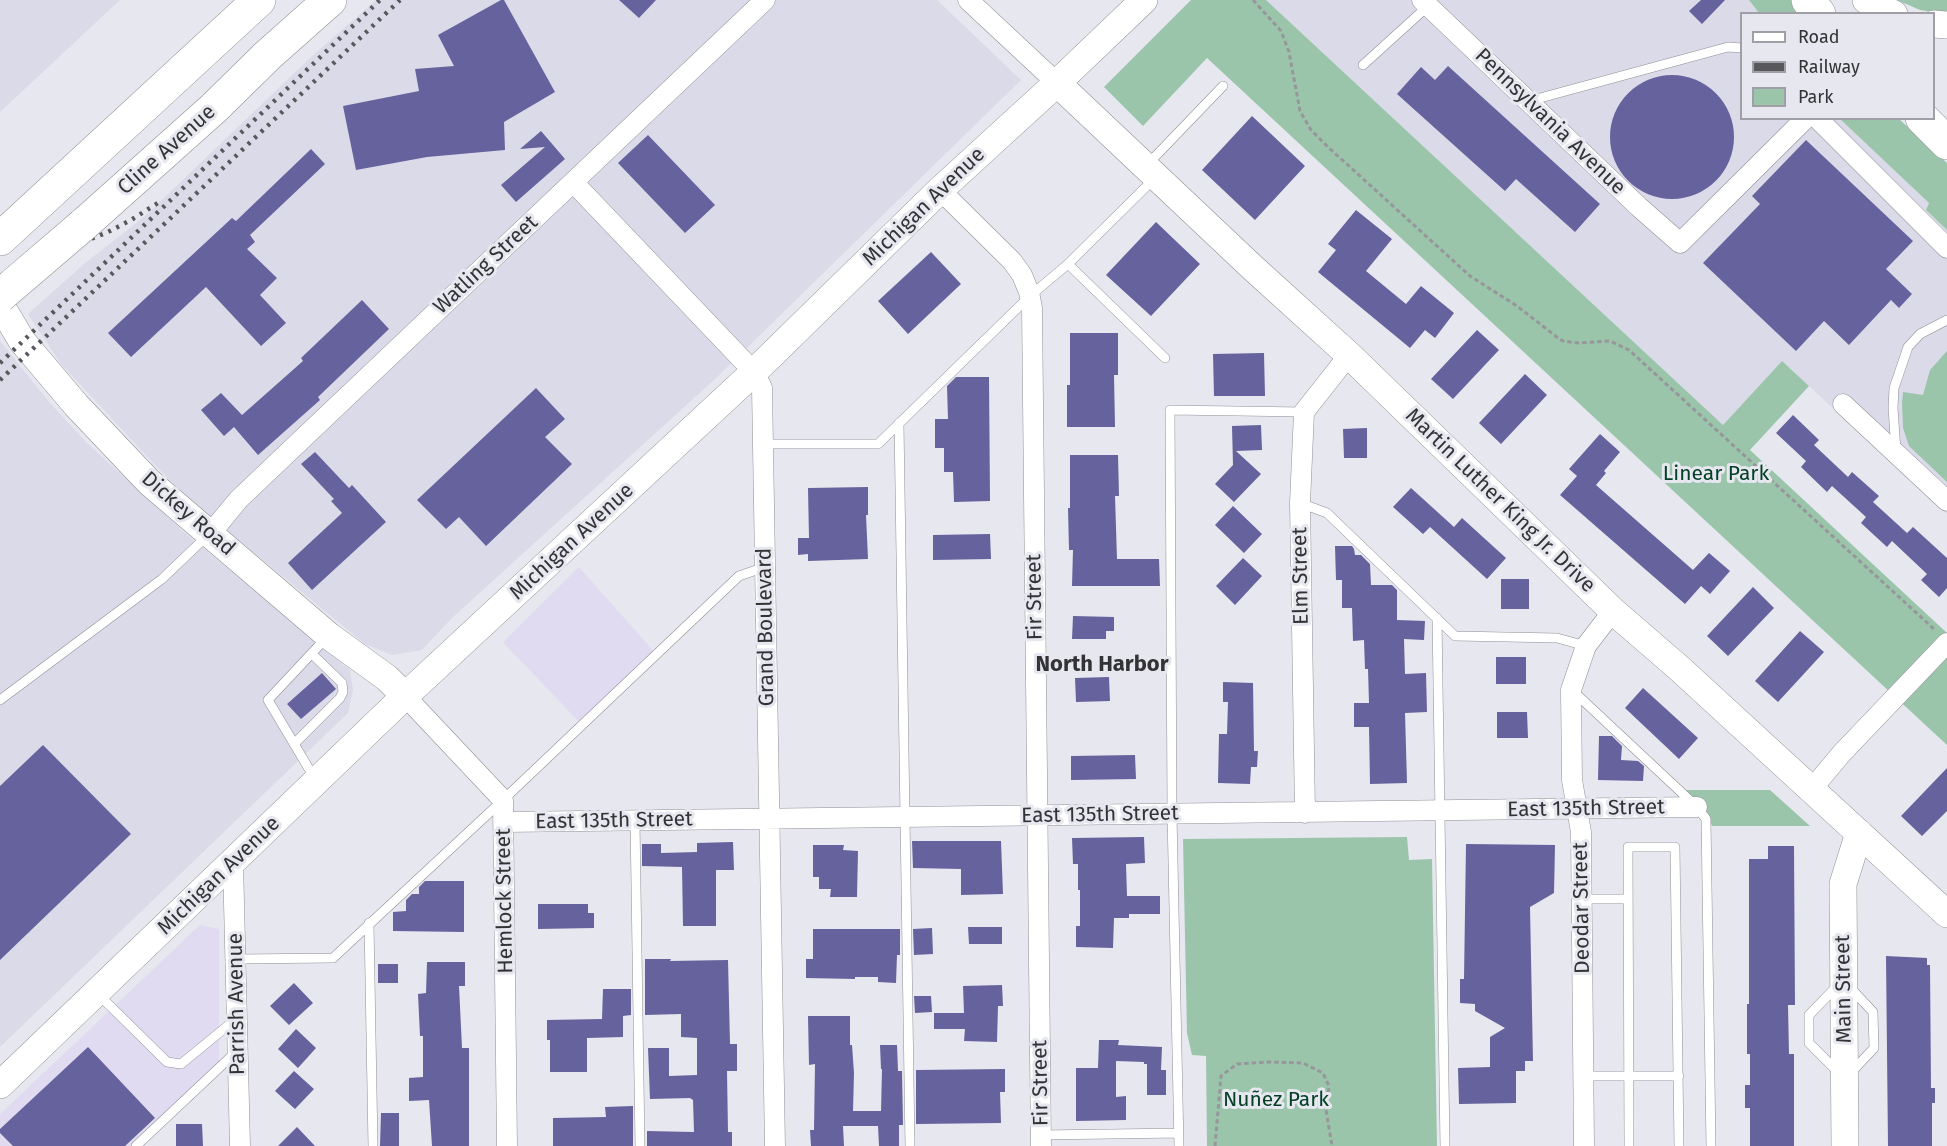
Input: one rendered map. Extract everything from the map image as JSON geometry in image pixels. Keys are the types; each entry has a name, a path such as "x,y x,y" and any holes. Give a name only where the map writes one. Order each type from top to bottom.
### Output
{"highway":[{"path":"0,239 259,0"},
{"name":"Cline Avenue","path":"0,296 214,108 268,55 330,0"},
{"path":"214,108 277,64 354,0"},
{"path":"1808,0 1817,12"},
{"path":"1924,120 1947,143"}],"main road":[{"name":"Michigan Avenue","path":"0,1085 405,696 754,372 940,190 1144,0"},
{"path":"1866,0 1890,12"},
{"name":"Martin Luther King Jr. Drive","path":"1057,83 1349,355 1613,611 1679,668 1947,914"},
{"name":"Dickey Road","path":"0,304 22,341 76,405 149,482 210,534 320,645 387,678 405,696"},
{"name":"Main Street","path":"1845,1146 1843,885 1859,834"}],"street":[{"name":"Watling Street","path":"210,534 239,499 765,0"},
{"path":"968,0 1057,83"},
{"name":"Pennsylvania Avenue","path":"1425,3 1680,243 1804,120"},
{"path":"1819,120 1947,248"},
{"name":"Grand Boulevard","path":"573,182 754,372 762,388 775,1146"},
{"name":"Fir Street","path":"940,190 1022,274 1032,308 1041,1140"},
{"path":"1304,412 1349,355"},
{"path":"1843,404 1947,501"},
{"name":"Elm Street","path":"1304,412 1300,503 1305,813"},
{"name":"Deodar Street","path":"1584,1146 1581,832 1572,780 1571,690 1586,646 1613,611"},
{"path":"1811,790 1943,638"},
{"name":"Hemlock Street","path":"405,696 504,800 507,1146"},
{"name":"East 135th Street","path":"504,822 1697,807"},
{"name":"Parrish Avenue","path":"233,862 240,1146"}],"lane":[{"path":"1363,65 1425,3"},
{"path":"1529,101 1728,47 1740,48"},
{"path":"763,444 878,444 1030,296 1068,264 1151,172 1223,86"},
{"path":"1068,264 1165,358"},
{"path":"1896,453 1894,388 1908,347 1920,334 1947,320"},
{"path":"1179,1146 1172,814 1170,410 1304,412"},
{"path":"899,423 910,1146"},
{"path":"1300,503 1327,513 1455,636 1557,638 1586,646"},
{"path":"0,700 162,579 210,534"},
{"path":"237,959 333,957 504,800 739,576 765,567"},
{"path":"1437,618 1445,1146"},
{"path":"294,744 340,698 343,692 342,683 320,645 268,700 316,782"},
{"path":"1571,690 1697,807 1706,819 1711,1146"},
{"path":"635,821 640,1146"},
{"path":"1629,1146 1628,847 1675,847 1679,1146"},
{"path":"1582,899 1628,899"},
{"path":"369,923 373,1146"},
{"path":"97,993 167,1062 181,1064 238,1017"},
{"path":"136,1146 238,1049"},
{"path":"1584,1076 1679,1076"},
{"path":"1041,1140 1179,1133"}],"path":[{"path":"1253,0 1281,31 1288,52 1299,111 1311,130 1328,147 1470,276 1529,315 1558,338 1578,343 1610,341 1629,350 1943,638"},
{"path":"1215,1146 1221,1076 1237,1064 1269,1062 1303,1063 1323,1073 1329,1086 1326,1110 1332,1146"}],"shaded area":[{"path":"0,0 120,0 0,112"},
{"path":"376,0 937,0 1021,80 715,379 452,618 422,650 392,655 365,644 203,511 170,481 61,364 28,314 84,264 144,217 310,58"},
{"path":"1266,0 1749,0 1758,12 1740,12 1740,120 1841,120 1929,203 1926,210 1947,230 1947,514 1782,361 1723,425"},
{"path":"0,341 49,402 87,443 184,532 350,670 353,690 348,713 0,1047"},
{"path":"579,567 656,654 582,725 503,642"},
{"path":"200,925 219,929 219,1068 136,1146 0,1146 0,1114"}],"green space":[{"name":"Linear Park","path":"1191,0 1266,0 1723,425 1782,361 1809,386 1750,450 1947,633 1947,745 1207,58 1143,126 1104,87"},
{"path":"1749,0 1793,0 1801,12 1758,12"},
{"path":"1897,0 1947,0 1947,14 1920,10"},
{"path":"1841,120 1900,120 1947,163 1947,230 1926,210 1929,203"},
{"path":"1947,351 1947,482 1909,446 1903,428 1902,402 1903,392 1923,395 1930,370"},
{"path":"1685,790 1770,790 1810,826 1712,826 1707,814"},
{"name":"Nuñez Park","path":"1407,837 1409,860 1432,859 1437,1146 1207,1146 1206,1056 1192,1055 1187,1033 1183,839"}],"building":[{"path":"504,0 555,92 504,122 505,150 427,157 356,170 343,106 419,91 415,69 454,66 438,35"},
{"path":"619,0 656,0 639,18"},
{"path":"1701,0 1725,0 1702,24 1689,11"},
{"path":"1448,66 1600,204 1575,232 1516,179 1505,191 1397,94 1421,67 1435,80"},
{"path":"1672,75 1696,79 1716,93 1730,113 1734,137 1730,161 1716,181 1696,195 1672,199 1648,195 1628,181 1614,161 1610,137 1614,113 1628,93 1648,79"},
{"path":"1252,116 1305,166 1255,220 1202,170"},
{"path":"541,131 565,159 516,202 501,185 545,147 520,149"},
{"path":"648,135 715,205 685,233 618,163"},
{"path":"1806,140 1913,241 1886,269 1912,294 1899,308 1891,300 1849,345 1824,321 1796,351 1703,263 1760,204 1752,196"},
{"path":"311,149 325,164 250,235 255,242 247,249 277,278 260,295 286,323 261,346 206,287 131,357 108,333 232,218 236,221"},
{"path":"1356,210 1392,239 1366,271 1406,304 1421,286 1454,313 1435,338 1425,330 1410,348 1318,272 1336,250 1328,244"},
{"path":"1156,222 1200,264 1151,316 1106,275"},
{"path":"931,252 961,284 908,334 878,301"},
{"path":"362,300 389,329 318,397 320,400 258,455 234,427 224,436 201,410 221,393 242,415 303,361 301,358"},
{"path":"1477,330 1499,350 1453,399 1431,379"},
{"path":"1070,333 1118,333 1118,375 1114,375 1115,427 1067,427"},
{"path":"1264,353 1265,396 1214,396 1213,354"},
{"path":"1525,374 1547,395 1501,444 1479,423"},
{"path":"956,377 989,377 990,501 954,502 953,472 944,472 944,448 935,448 935,419 948,419 947,386"},
{"path":"536,388 565,419 545,437 572,464 486,546 459,517 446,529 417,500"},
{"path":"1793,415 1819,440 1814,445 1848,477 1852,472 1879,496 1873,502 1907,533 1913,527 1947,558 1947,588 1939,597 1921,580 1927,574 1892,541 1887,547 1861,523 1866,517 1832,486 1827,492 1801,467 1806,461 1776,433"},
{"path":"1261,425 1262,450 1236,451 1261,474 1234,502 1215,484 1233,465 1232,426"},
{"path":"1367,428 1367,458 1344,458 1343,429"},
{"path":"1600,434 1620,452 1596,485 1693,570 1709,553 1730,571 1710,594 1701,586 1685,604 1560,495 1577,476 1569,469"},
{"path":"315,452 349,488 352,485 386,522 312,590 288,563 342,513 331,501 334,499 301,464"},
{"path":"1070,455 1118,455 1119,496 1115,496 1117,559 1159,559 1160,586 1072,586 1073,550 1069,550 1068,508 1070,508"},
{"path":"868,487 868,515 866,515 868,559 808,561 808,554 798,555 798,538 809,538 808,488"},
{"path":"1411,488 1454,527 1462,518 1506,558 1487,579 1430,527 1423,534 1393,507"},
{"path":"1233,506 1262,534 1244,553 1215,525"},
{"path":"990,534 991,559 933,560 933,535"},
{"path":"1335,546 1352,546 1355,555 1361,555 1370,564 1371,585 1392,585 1397,590 1397,620 1425,621 1424,640 1404,639 1405,674 1426,673 1427,712 1405,713 1407,783 1370,784 1369,727 1354,727 1354,703 1369,703 1364,640 1353,641 1352,608 1342,608 1342,580 1336,580"},
{"path":"1243,558 1262,576 1235,605 1216,586"},
{"path":"1501,579 1529,579 1529,609 1501,609"},
{"path":"1753,587 1774,608 1728,656 1707,636"},
{"path":"1073,616 1114,617 1114,631 1106,631 1106,639 1072,639"},
{"path":"1800,631 1824,652 1778,702 1755,681"},
{"path":"1496,657 1526,657 1526,684 1496,684"},
{"path":"322,673 336,689 301,719 287,704"},
{"path":"1109,677 1110,701 1076,702 1075,678"},
{"path":"1223,682 1253,683 1254,751 1258,751 1257,767 1251,767 1250,784 1218,783 1219,734 1227,734 1228,702 1223,702"},
{"path":"1643,688 1698,738 1679,759 1625,708"},
{"path":"1497,712 1527,712 1528,738 1497,738"},
{"path":"1599,736 1612,736 1622,746 1621,760 1638,761 1644,766 1643,781 1598,780"},
{"path":"43,745 131,834 0,960 0,786"},
{"path":"1135,755 1136,779 1071,780 1071,756"},
{"path":"1947,768 1947,811 1922,836 1901,816"},
{"path":"1144,837 1145,863 1126,864 1127,896 1160,896 1160,914 1129,914 1129,918 1114,918 1113,948 1076,947 1076,926 1080,926 1080,890 1078,890 1078,864 1073,864 1072,838"},
{"path":"912,841 1001,841 1003,894 961,895 961,869 913,868"},
{"path":"733,842 734,870 716,870 716,926 683,926 682,867 642,866 642,844 661,844 661,853 697,852 697,843"},
{"path":"1466,844 1555,845 1554,893 1530,907 1533,1061 1525,1061 1525,1071 1516,1071 1516,1103 1459,1104 1458,1068 1490,1067 1490,1037 1505,1028 1475,1011 1475,1004 1460,1003 1460,979 1464,979"},
{"path":"813,845 844,845 843,850 858,851 857,897 830,897 831,889 819,889 819,877 813,877"},
{"path":"1768,846 1794,846 1795,1005 1788,1005 1789,1054 1794,1054 1794,1146 1750,1146 1750,1108 1745,1108 1745,1085 1750,1085 1750,1054 1747,1054 1749,859 1768,859"},
{"path":"425,881 464,881 464,932 393,931 393,912 406,911 406,900 412,894 419,894 419,887"},
{"path":"538,904 588,904 588,913 594,913 594,928 538,929"},
{"path":"968,927 1002,927 1002,944 969,944"},
{"path":"932,928 933,954 914,955 913,929"},
{"path":"813,929 900,929 900,955 897,955 896,983 878,982 878,977 806,978 806,959 813,959"},
{"path":"1886,956 1927,958 1927,965 1930,965 1931,1088 1935,1088 1935,1103 1932,1103 1932,1146 1888,1146"},
{"path":"645,959 728,960 730,1044 737,1044 737,1071 727,1071 728,1132 732,1132 732,1146 647,1146 647,1131 694,1132 693,1100 690,1098 650,1099 648,1048 669,1048 669,1076 697,1075 697,1038 681,1037 681,1014 645,1015"},
{"path":"427,962 465,962 465,986 459,986 462,1048 469,1048 469,1146 432,1146 429,1100 409,1101 409,1078 423,1077 423,1036 420,1036 418,994 426,993"},
{"path":"378,964 398,964 398,983 378,983"},
{"path":"294,983 313,1003 289,1025 270,1006"},
{"path":"1002,985 1003,1006 998,1006 997,1042 964,1041 965,1029 934,1029 934,1013 964,1013 963,986"},
{"path":"603,989 631,989 631,1015 623,1016 623,1037 587,1038 587,1072 550,1072 550,1040 547,1040 547,1020 602,1019"},
{"path":"914,996 931,996 932,1012 915,1013"},
{"path":"808,1016 850,1016 850,1045 852,1045 854,1073 853,1111 881,1111 880,1045 897,1045 898,1071 902,1071 903,1125 899,1125 899,1146 879,1146 878,1126 843,1126 844,1146 811,1146 810,1130 814,1130 815,1064 809,1065"},
{"path":"296,1029 316,1048 298,1068 278,1049"},
{"path":"1099,1040 1119,1040 1118,1045 1162,1047 1161,1070 1166,1070 1166,1095 1147,1095 1147,1064 1116,1061 1116,1097 1126,1096 1126,1120 1076,1121 1076,1068 1098,1068"},
{"path":"88,1047 155,1118 125,1146 13,1146 0,1133 0,1129"},
{"path":"1005,1069 1005,1092 1000,1092 1001,1123 916,1124 916,1070"},
{"path":"294,1071 314,1089 295,1109 275,1091"},
{"path":"633,1106 633,1146 553,1146 553,1118 606,1117 605,1107"},
{"path":"381,1113 399,1113 399,1146 380,1146"},
{"path":"176,1124 202,1124 203,1146 176,1146"},
{"path":"297,1127 315,1146 278,1146"}],"railway":[{"path":"0,363 380,0"},
{"path":"0,380 400,0"},
{"path":"0,276 108,232 161,201"}],"district":[{"name":"North Harbor","path":"1102,665"}]}
